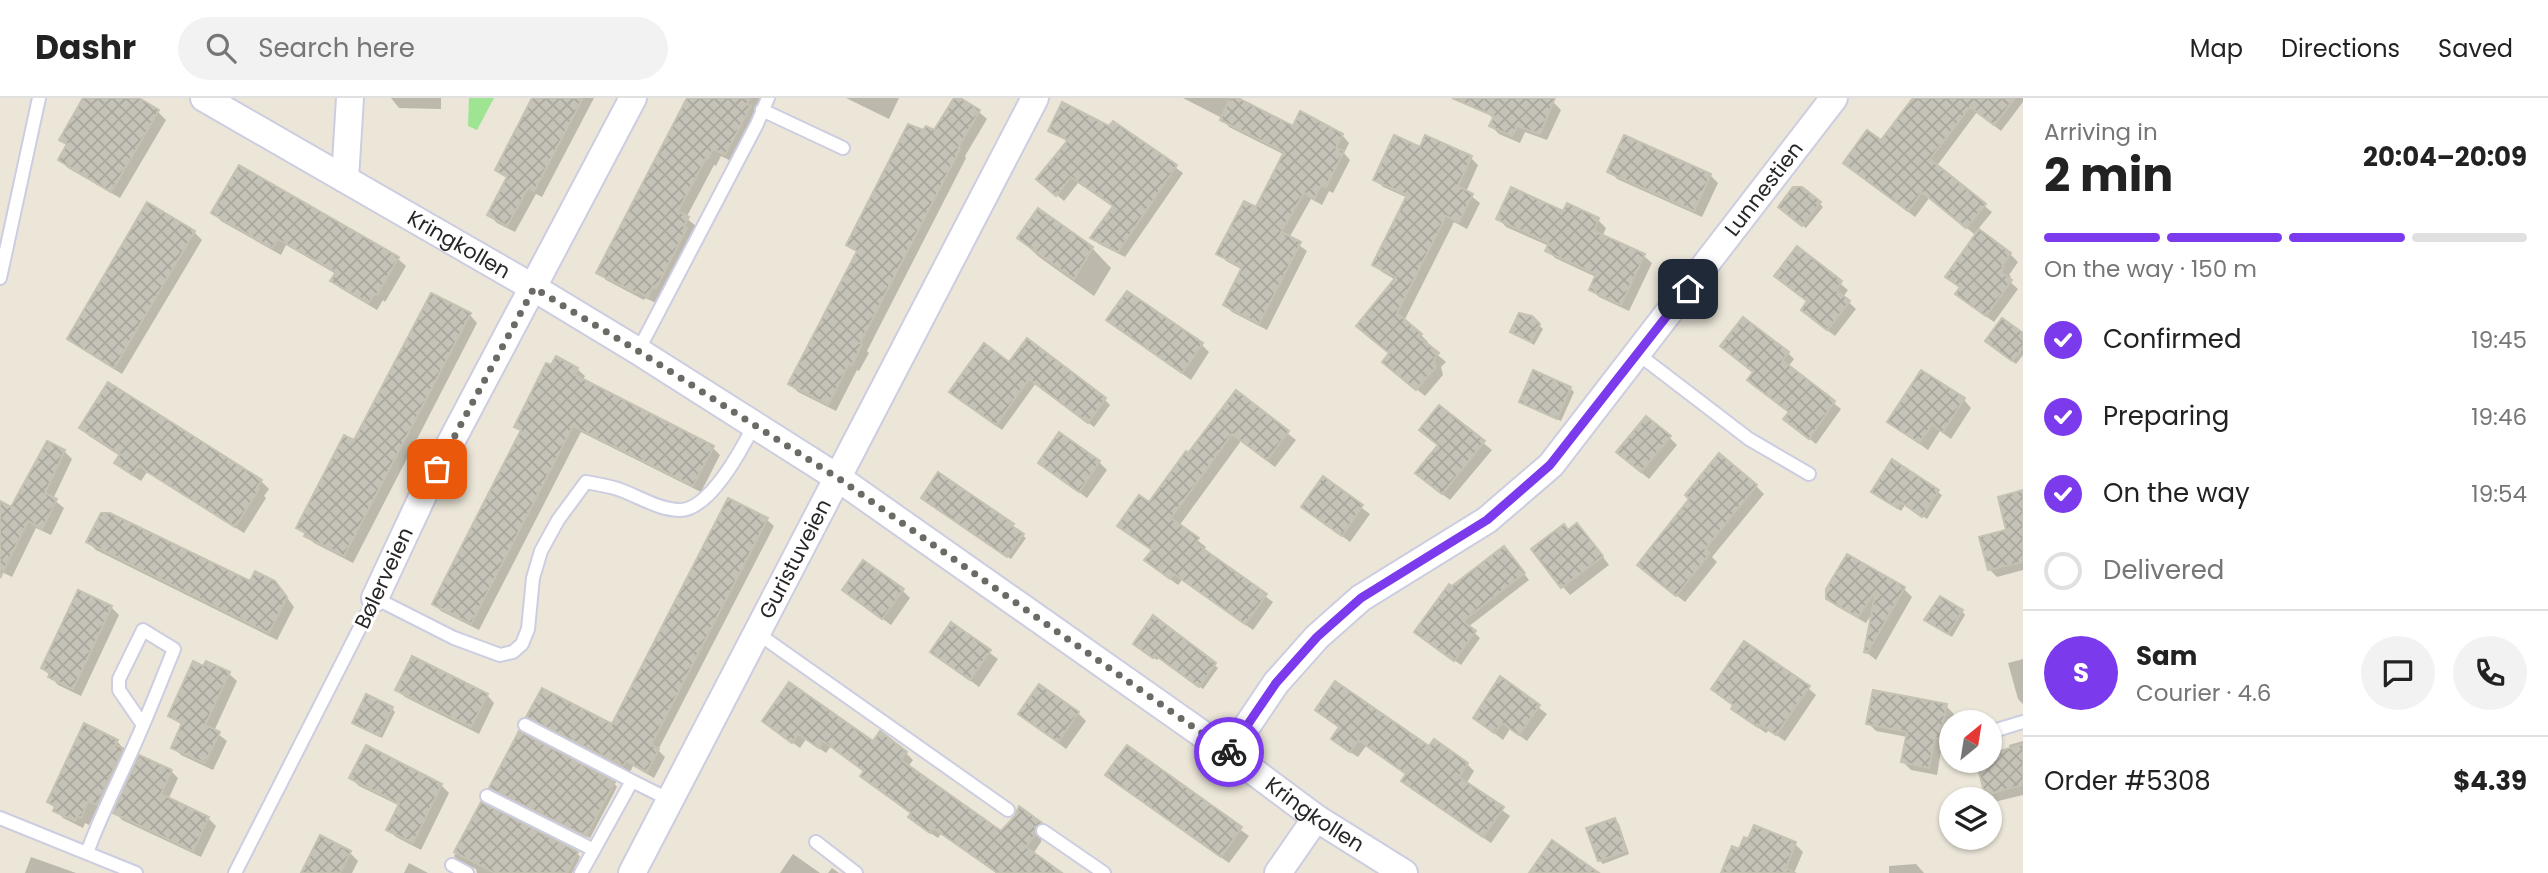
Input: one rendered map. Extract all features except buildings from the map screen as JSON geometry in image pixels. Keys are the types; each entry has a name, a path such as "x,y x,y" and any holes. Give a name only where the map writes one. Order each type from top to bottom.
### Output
{"street":[{"name":"Kringkollen","path":"204,98 534,288 838,478 1229,753 1316,818 1404,873"},
{"path":"345,179 349,98"},
{"name":"Bølerveien","path":"375,598 425,491 633,98"},
{"name":"Guristuveien","path":"632,873 1035,98"},
{"name":"Lunnestien","path":"1229,753 1276,683 1317,637 1361,598 1487,520 1550,465 1834,98"},
{"path":"1278,873 1316,818"}],"lane":[{"path":"0,278 39,98"},
{"path":"638,351 765,104 843,148"},
{"path":"1638,354 1749,439 1809,474"},
{"path":"375,598 454,638 500,655 513,652 522,644 528,629 533,578 541,551 558,520 586,482 618,489 662,507 681,511 698,504 712,491 743,447 754,425"},
{"name":"Bølerveien","path":"235,873 375,598"},
{"path":"87,853 101,813 143,725 174,649 142,630 119,679 119,690 143,725"},
{"path":"757,633 1008,810"},
{"path":"2002,728 2023,722"},
{"path":"525,725 670,800"},
{"path":"581,873 632,781"},
{"path":"487,796 594,850"},
{"path":"0,818 136,873"},
{"path":"1043,831 1104,873"},
{"path":"816,842 856,873"},
{"path":"452,865 467,873"}],"green space":[{"path":"469,98 494,98 477,130 468,126"}],"way so far":[{"path":"437,469 534,288 838,478 1229,752"}],"route":[{"path":"1229,752 1276,683 1317,637 1361,598 1487,520 1550,465 1688,289"}]}
